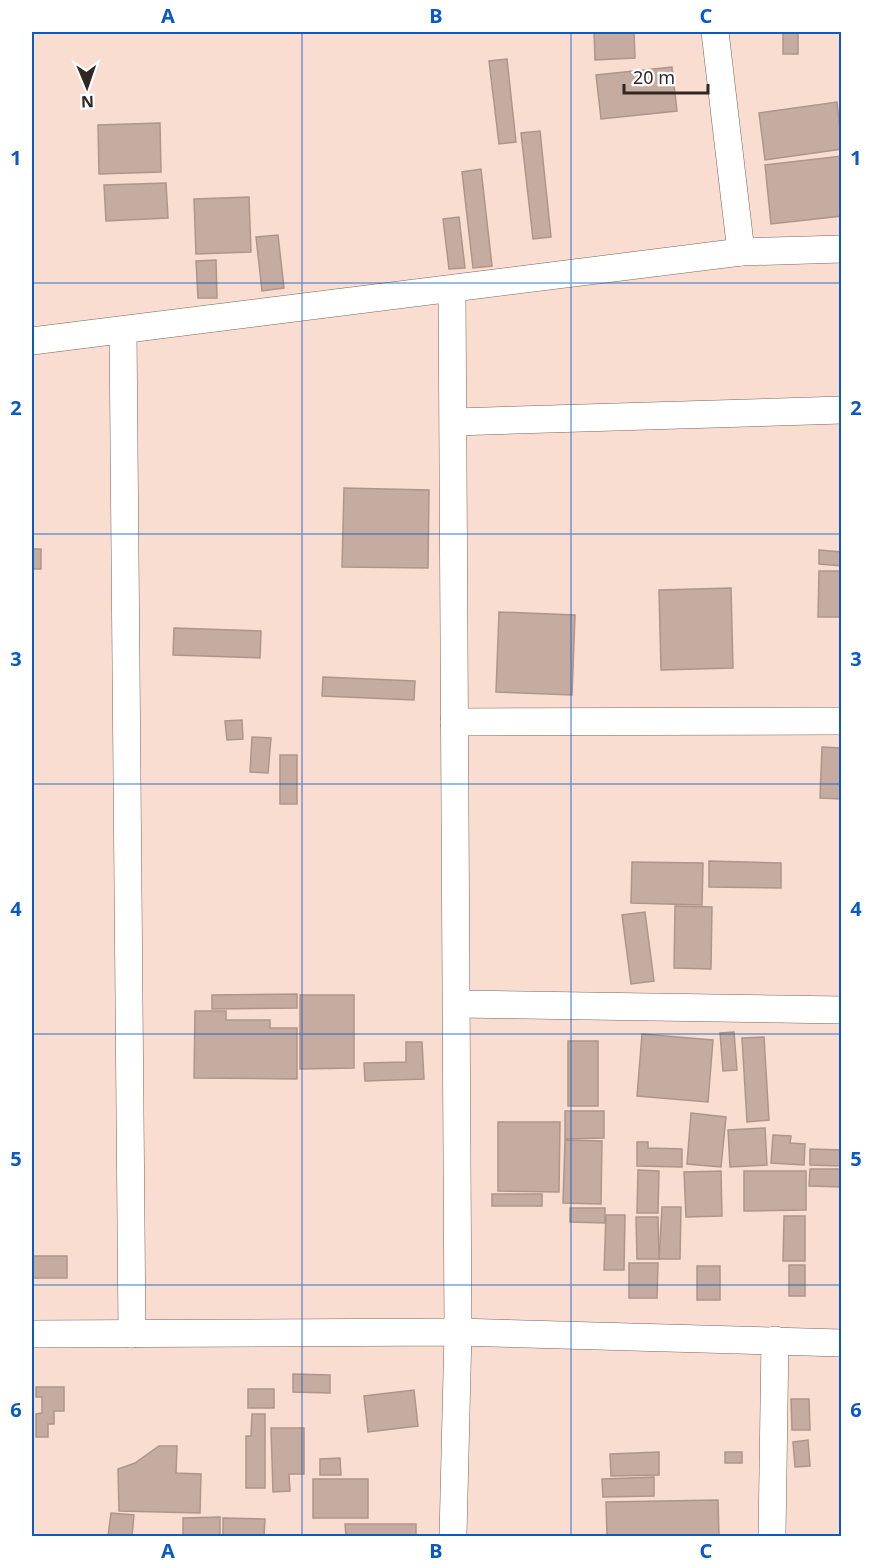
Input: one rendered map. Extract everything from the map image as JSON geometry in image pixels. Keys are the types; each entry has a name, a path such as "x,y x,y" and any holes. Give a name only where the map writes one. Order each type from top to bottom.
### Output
{"street":[{"path":"715,32 741,252"},
{"path":"32,341 741,252 842,249"},
{"path":"452,290 455,422 454,722 458,1332 453,1536"},
{"path":"123,330 132,1334"},
{"path":"455,422 842,410"},
{"path":"454,722 842,721"},
{"path":"457,1004 842,1010"},
{"path":"32,1334 458,1332 842,1342"},
{"path":"772,1536 775,1340"}],"building":[{"path":"594,32 634,32 635,58 595,60"},
{"path":"783,32 798,32 798,54 783,54"},
{"path":"507,59 516,142 499,144 489,61"},
{"path":"672,67 677,111 601,119 596,75"},
{"path":"837,102 842,149 765,160 759,113"},
{"path":"160,123 161,172 99,174 98,125"},
{"path":"540,131 551,237 533,239 521,133"},
{"path":"842,156 842,216 771,224 765,165"},
{"path":"481,169 492,266 473,268 462,172"},
{"path":"166,183 168,218 106,221 104,185"},
{"path":"249,197 251,252 196,254 194,199"},
{"path":"459,217 465,268 449,269 443,219"},
{"path":"278,235 284,288 262,291 256,237"},
{"path":"216,260 217,298 198,298 196,261"},
{"path":"344,488 429,490 428,568 342,567"},
{"path":"32,549 41,549 41,569 32,569"},
{"path":"819,550 842,552 842,566 819,564"},
{"path":"819,571 842,571 842,617 818,617"},
{"path":"731,588 733,668 661,670 659,590"},
{"path":"499,612 575,615 572,695 496,692"},
{"path":"174,628 261,631 260,658 173,655"},
{"path":"323,677 415,681 414,700 322,696"},
{"path":"242,720 243,739 227,740 225,721"},
{"path":"252,737 271,738 268,773 250,772"},
{"path":"822,747 842,748 842,799 820,798"},
{"path":"280,755 297,755 297,804 280,804"},
{"path":"709,861 781,863 781,888 709,887"},
{"path":"632,862 703,863 702,905 631,903"},
{"path":"675,906 712,907 711,969 674,968"},
{"path":"645,912 654,981 631,984 622,915"},
{"path":"297,994 297,1008 212,1009 212,995"},
{"path":"300,995 354,995 354,1068 300,1069"},
{"path":"195,1011 226,1011 226,1020 270,1020 270,1028 297,1028 297,1079 194,1078"},
{"path":"734,1032 737,1070 723,1071 720,1033"},
{"path":"642,1034 713,1040 708,1102 637,1096"},
{"path":"764,1037 769,1120 747,1122 742,1038"},
{"path":"568,1041 598,1041 598,1106 568,1106"},
{"path":"406,1042 422,1042 424,1079 365,1081 364,1063 406,1062"},
{"path":"565,1111 604,1111 604,1138 565,1139"},
{"path":"691,1113 726,1117 721,1167 687,1164"},
{"path":"498,1122 560,1122 559,1192 498,1191"},
{"path":"765,1128 767,1165 730,1167 728,1130"},
{"path":"773,1135 791,1136 790,1143 805,1144 804,1165 771,1163"},
{"path":"565,1140 602,1141 601,1204 563,1203"},
{"path":"637,1142 648,1142 648,1148 682,1149 682,1167 637,1166"},
{"path":"810,1149 842,1150 842,1166 810,1165"},
{"path":"810,1169 842,1169 842,1187 809,1186"},
{"path":"638,1170 659,1171 658,1213 637,1213"},
{"path":"721,1171 722,1216 686,1217 684,1172"},
{"path":"744,1171 806,1171 806,1210 744,1211"},
{"path":"492,1194 542,1194 542,1206 492,1206"},
{"path":"662,1207 681,1207 680,1259 659,1259"},
{"path":"570,1208 605,1208 605,1223 570,1222"},
{"path":"606,1215 625,1215 624,1270 604,1270"},
{"path":"784,1216 805,1216 805,1261 783,1261"},
{"path":"636,1217 658,1217 659,1259 637,1259"},
{"path":"32,1256 67,1256 67,1278 32,1278"},
{"path":"629,1263 658,1263 657,1298 629,1298"},
{"path":"789,1265 805,1265 805,1296 789,1296"},
{"path":"697,1266 720,1266 720,1300 697,1300"},
{"path":"293,1374 330,1375 330,1393 293,1392"},
{"path":"36,1387 64,1387 64,1411 54,1411 54,1424 48,1424 48,1437 36,1437 36,1414 42,1413 42,1397 36,1397"},
{"path":"248,1389 274,1389 274,1408 248,1408"},
{"path":"414,1390 418,1426 368,1432 364,1396"},
{"path":"791,1399 809,1399 810,1430 792,1430"},
{"path":"252,1414 265,1414 265,1488 246,1488 246,1436 251,1436"},
{"path":"271,1428 304,1428 304,1474 289,1474 290,1491 273,1492"},
{"path":"808,1440 810,1466 795,1467 793,1442"},
{"path":"159,1446 177,1446 176,1473 201,1474 200,1513 119,1511 118,1469 135,1463"},
{"path":"659,1452 659,1475 611,1476 610,1454"},
{"path":"725,1452 742,1452 742,1463 725,1463"},
{"path":"340,1458 341,1475 320,1475 320,1459"},
{"path":"654,1477 654,1496 603,1497 602,1479"},
{"path":"313,1479 368,1479 368,1518 313,1518"},
{"path":"718,1500 719,1536 607,1536 606,1502"},
{"path":"111,1513 134,1515 132,1536 108,1536"},
{"path":"220,1517 220,1536 183,1536 183,1518"},
{"path":"223,1518 265,1519 264,1536 223,1536"},
{"path":"345,1524 416,1524 416,1536 346,1536"}]}
